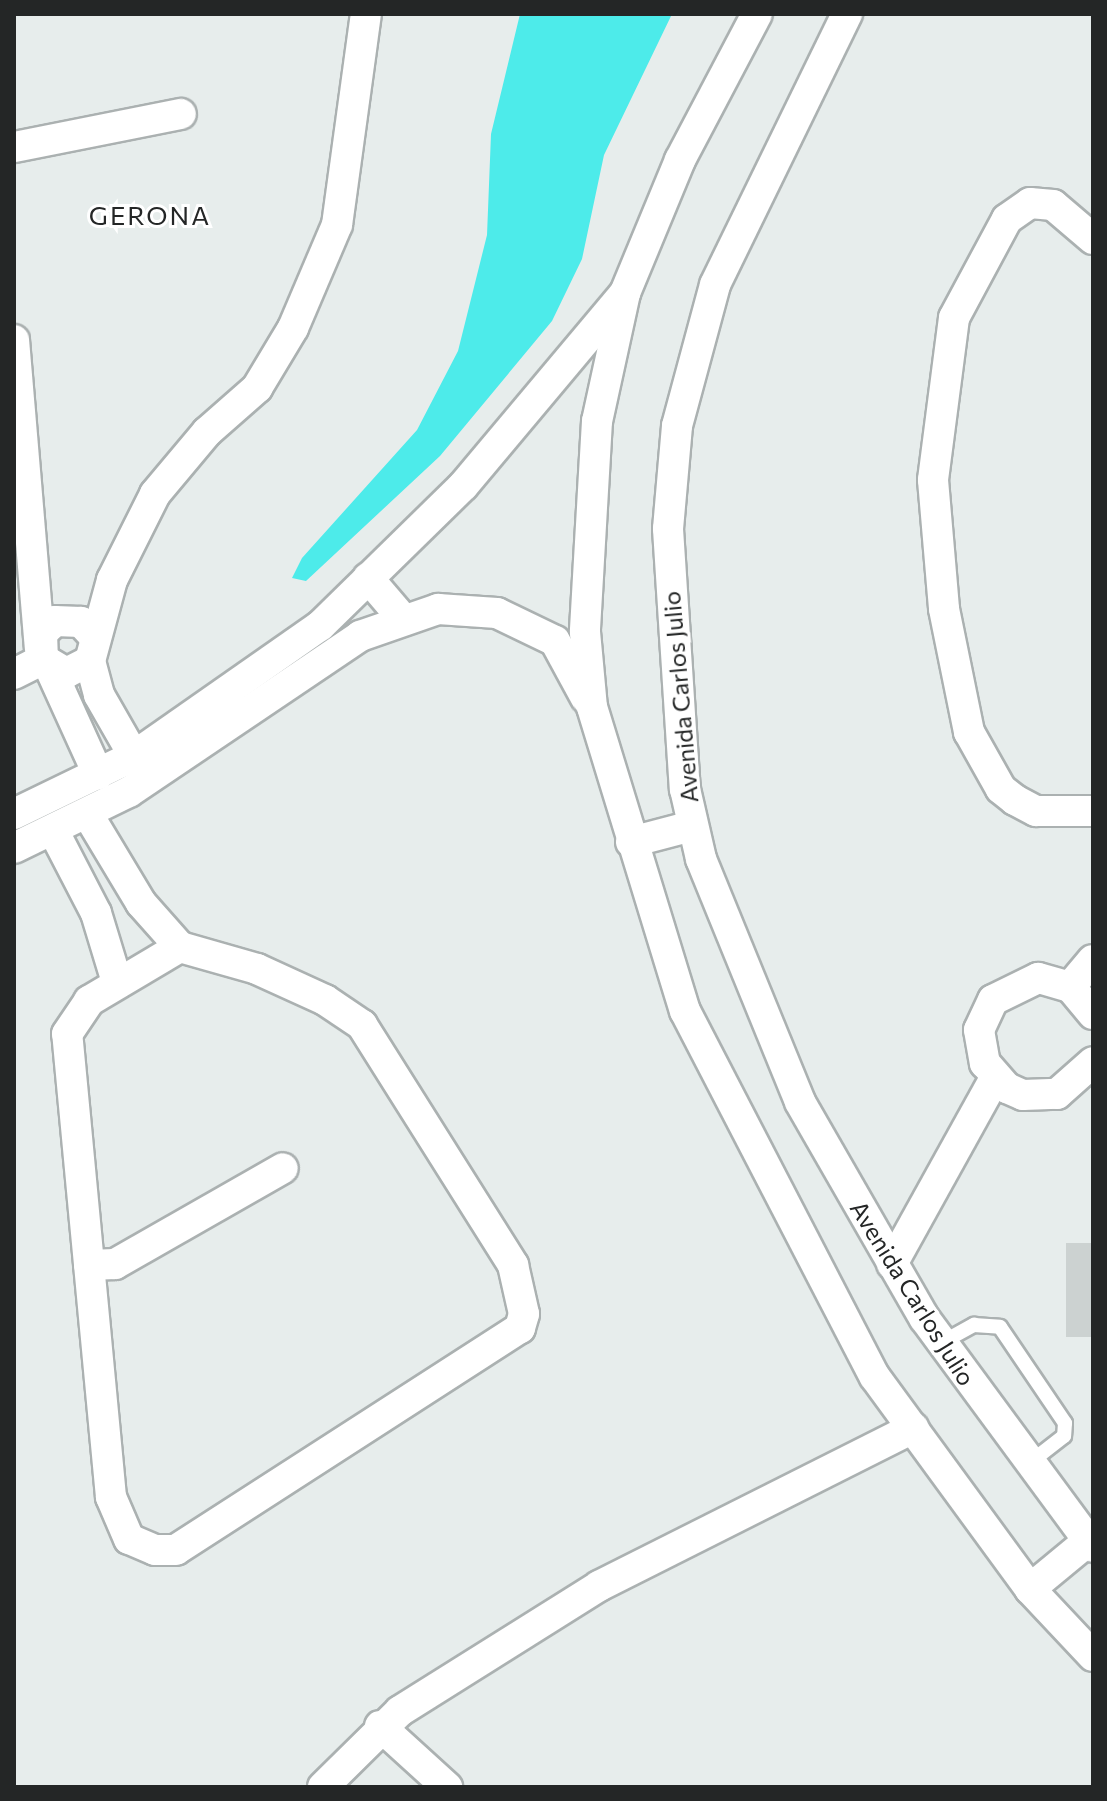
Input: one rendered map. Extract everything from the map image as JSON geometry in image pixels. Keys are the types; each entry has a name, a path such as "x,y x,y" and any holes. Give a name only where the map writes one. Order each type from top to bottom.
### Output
{"street":[{"path":"44,658 75,672 92,648 112,580 155,494 207,432 257,388 293,328 337,225 366,14"},
{"path":"757,14 680,160 625,293 594,466 585,632 592,707 685,1011 875,1377 1030,1589 1093,1656"},
{"name":"Avenida Carlos Julio","path":"847,14 715,285 677,426 668,529 678,715 692,826 800,1102 941,1343 1027,1464 1091,1544"},
{"path":"14,147 181,114"},
{"path":"1093,239 1053,205 1030,203 1007,219 954,318 933,480 944,609 969,732 1001,789 1015,800 1036,811 1093,811"},
{"path":"14,814 134,756 320,626 463,486 625,293"},
{"path":"14,340 44,658 98,774"},
{"path":"368,578 404,620"},
{"path":"14,848 129,792 360,636 438,609 497,613 555,641 592,707"},
{"path":"44,658 42,633 55,621 81,622 92,648 99,695 134,756"},
{"path":"14,674 44,658"},
{"path":"87,813 141,903 180,947 257,969 325,1000 362,1025 513,1265 523,1299 520,1328 176,1550 155,1550 129,1539 111,1497 67,1034 89,1001 180,947"},
{"path":"631,842 692,826"},
{"path":"53,830 96,913 117,982"},
{"path":"1070,987 1093,960"},
{"path":"1093,1014 1070,987 1038,978 993,1000 979,1039 995,1078 1023,1095 1048,1096 1072,1087 1093,1062"},
{"path":"892,1264 995,1078"},
{"path":"89,1265 115,1264 283,1168"},
{"path":"323,1787 380,1726 599,1586 913,1428"},
{"path":"1030,1589 1091,1544"},
{"path":"380,1726 447,1787"}],"lane":[{"path":"941,1343 974,1325 1000,1327 1065,1423 1064,1436 1027,1464"}],"water":[{"path":"520,14 672,14 604,155 582,259 552,321 440,456 306,581 292,578 302,558 417,430 458,351 487,235 491,134"}],"building":[{"path":"1066,1243 1093,1243 1093,1337 1066,1337"}],"district":[{"name":"GERONA","path":"150,215"}]}
